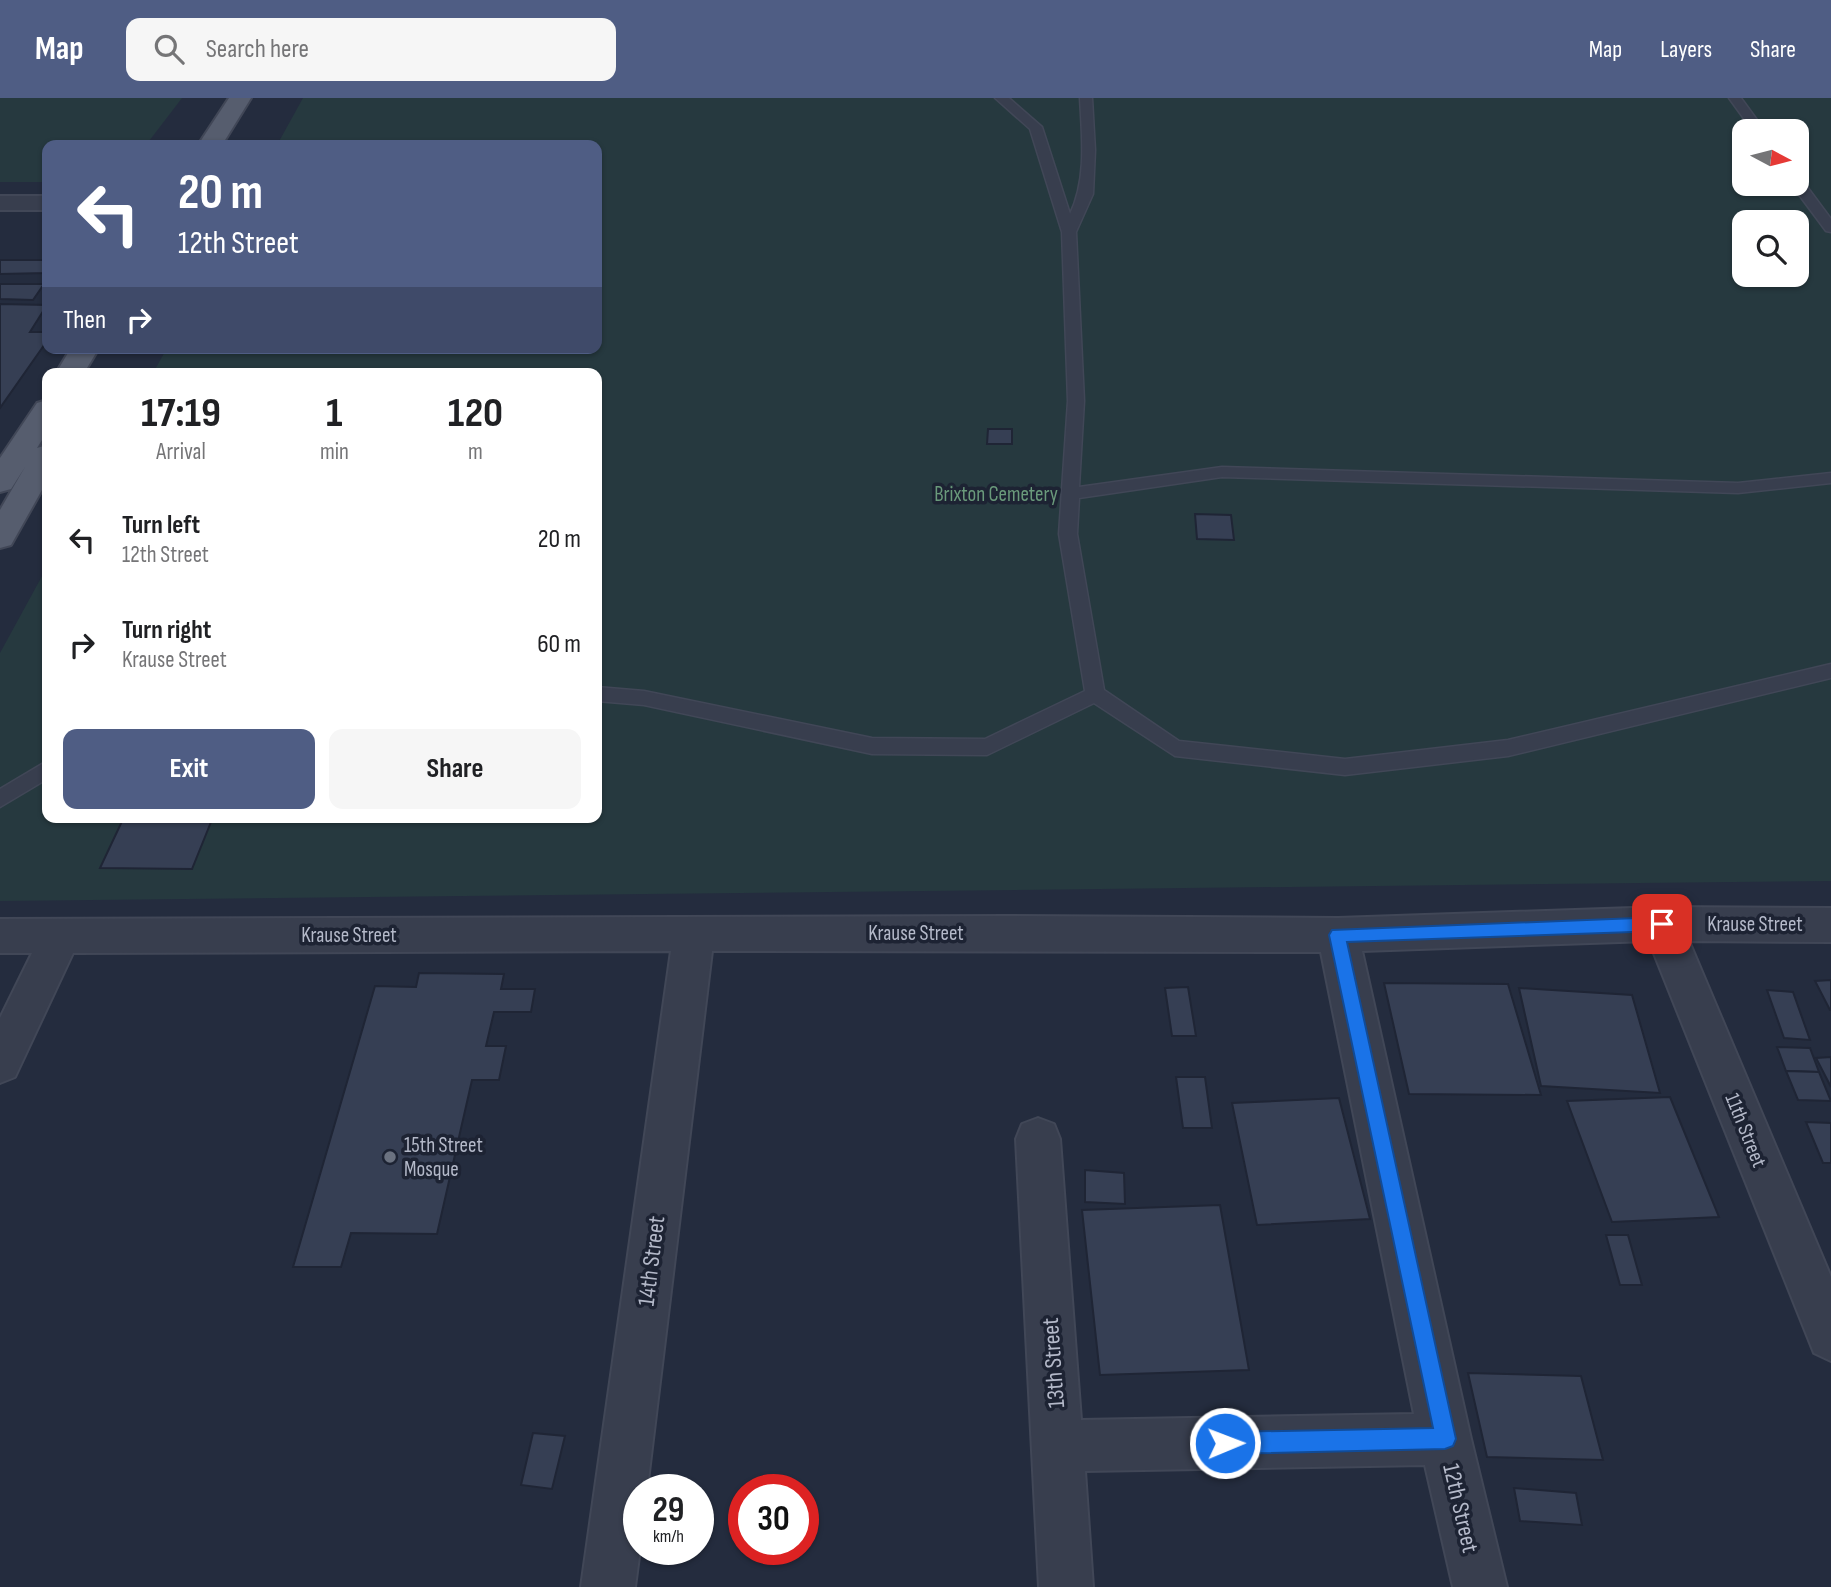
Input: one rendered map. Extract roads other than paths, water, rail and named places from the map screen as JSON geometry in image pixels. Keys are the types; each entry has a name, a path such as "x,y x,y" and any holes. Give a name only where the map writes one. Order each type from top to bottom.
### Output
{"main road":[{"path":"213,140 240,98"},
{"path":"234,140 259,98"},
{"path":"0,482 42,417"},
{"path":"0,537 42,464"}],"street":[{"path":"0,203 42,203"},
{"name":"Krause Street","path":"0,936 1008,933 1338,935 1662,924 1831,925"},
{"name":"11th Street","path":"1662,924 1831,1336"},
{"name":"14th Street","path":"608,1587 694,935"},
{"name":"12th Street","path":"1338,935 1445,1439 1480,1587"},
{"path":"0,1063 60,937"},
{"name":"13th Street","path":"1038,1139 1066,1587"},
{"path":"1059,1446 1445,1439"}],"lane":[{"path":"1001,98 1036,127 1069,232 1076,401 1068,534 1095,694 1175,748 1345,767 1508,748 1831,671"},
{"path":"1069,232 1086,194 1089,150 1086,98"},
{"path":"1735,98 1750,119"},
{"path":"1807,196 1831,228"},
{"path":"1070,494 1222,472 1738,488 1831,478"},
{"path":"602,694 644,698 872,746 987,747 1095,694"},
{"path":"0,799 42,772"}],"place":[{"name":"15th Street Mosque","path":"390,1157"}],"park label":[{"name":"Brixton Cemetery","path":"996,494"}]}
